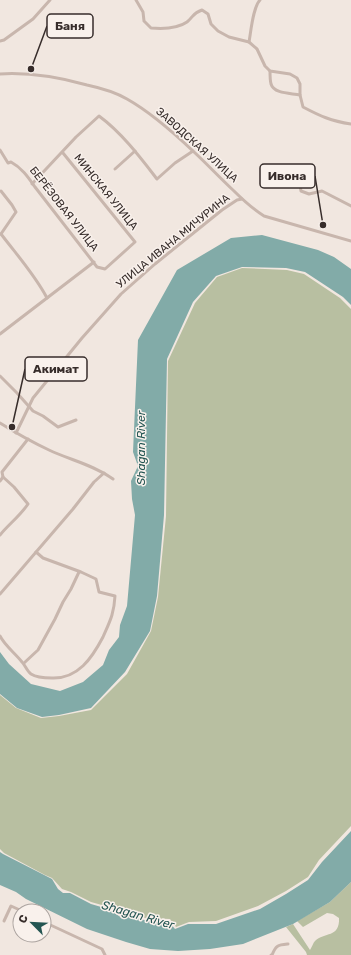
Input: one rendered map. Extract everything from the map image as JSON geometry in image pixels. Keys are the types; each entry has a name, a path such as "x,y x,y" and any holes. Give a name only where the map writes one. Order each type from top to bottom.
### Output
{"street":[{"path":"0,42 33,19 50,0"},
{"path":"136,0 143,12 144,21 151,28 162,29 181,26 196,12 202,10 208,14 211,24 218,31 229,37 249,42 257,49 264,66 270,71 290,74 297,78 300,84 300,94 303,107 322,117 351,124"},
{"path":"249,42 255,8 260,0"},
{"path":"270,71 271,85 275,90 300,94"},
{"name":"ЗАВОДСКАЯ УЛИЦА","path":"0,74 20,73 43,75 78,82 120,95 150,114 193,151 256,211 264,216 351,241"},
{"path":"32,184 76,137 99,116 107,122 135,151 157,179 193,151"},
{"name":"БЕРЁЗОВАЯ УЛИЦА","path":"0,150 8,164 12,162 28,176 32,184 98,267"},
{"path":"115,169 135,151"},
{"name":"МИНСКАЯ УЛИЦА","path":"62,153 134,242 105,269 98,267"},
{"path":"302,182 300,186 301,191 309,194 322,191 351,206"},
{"path":"1,191 16,212 0,234 34,277 47,298"},
{"name":"УЛИЦА ИВАНА МИЧУРИНА","path":"16,433 33,398 78,342 121,294 155,264 222,210 237,200 242,199"},
{"path":"0,334 94,262"},
{"path":"0,376 33,411 58,427 76,420"},
{"path":"0,424 49,450 104,473 113,479"},
{"path":"0,481 3,477 2,472 28,439"},
{"path":"0,594 73,509 94,482 104,473"},
{"path":"0,535 17,518 28,504 14,487 3,477"},
{"path":"0,636 10,650 24,663 31,674 44,679 58,679 67,677 85,665 98,648 110,623 116,596 99,592 96,580 43,558 36,552"},
{"path":"24,663 38,650 79,572"},
{"path":"4,921 12,906"},
{"path":"52,926 102,949 105,955"},
{"path":"270,955 272,955 274,949 278,945 288,944"}],"green space":[{"path":"242,268 287,270 304,274 340,298 351,309 351,826 319,860 308,877 286,891 258,906 216,921 189,922 176,927 170,919 146,918 129,914 122,915 109,907 91,902 62,889 52,878 4,853 0,849 0,695 16,708 41,718 59,716 91,710 127,674 151,631 158,597 166,516 168,361 195,303 217,277"},
{"path":"351,882 351,955 307,955 286,927 293,924 310,950 315,941 331,934 337,929 339,918 333,914 327,913 303,927 297,921 330,902"}],"water":[{"name":"Shagan River","path":"262,235 318,250 334,257 351,269 351,305 343,297 305,272 286,268 242,267 216,276 193,302 167,359 164,515 157,596 150,631 125,672 91,708 42,717 17,708 0,694 0,652 9,664 31,684 60,691 83,682 103,665 109,650 119,637 120,625 127,606 135,515 131,481 138,466 133,452 138,340 177,270 231,238"},
{"path":"351,831 351,882 330,902 293,924 243,944 210,949 178,951 150,949 126,942 87,929 52,912 52,903 34,903 16,892 0,885 0,852 52,879 58,889 63,893 70,893 91,904 108,909 122,918 128,915 144,920 169,922 175,929 188,924 216,924 260,909 308,880 322,862"}],"place":[{"name":"Баня","path":"31,69"},
{"name":"Ивона","path":"323,225"},
{"name":"Акимат","path":"12,427"}]}
